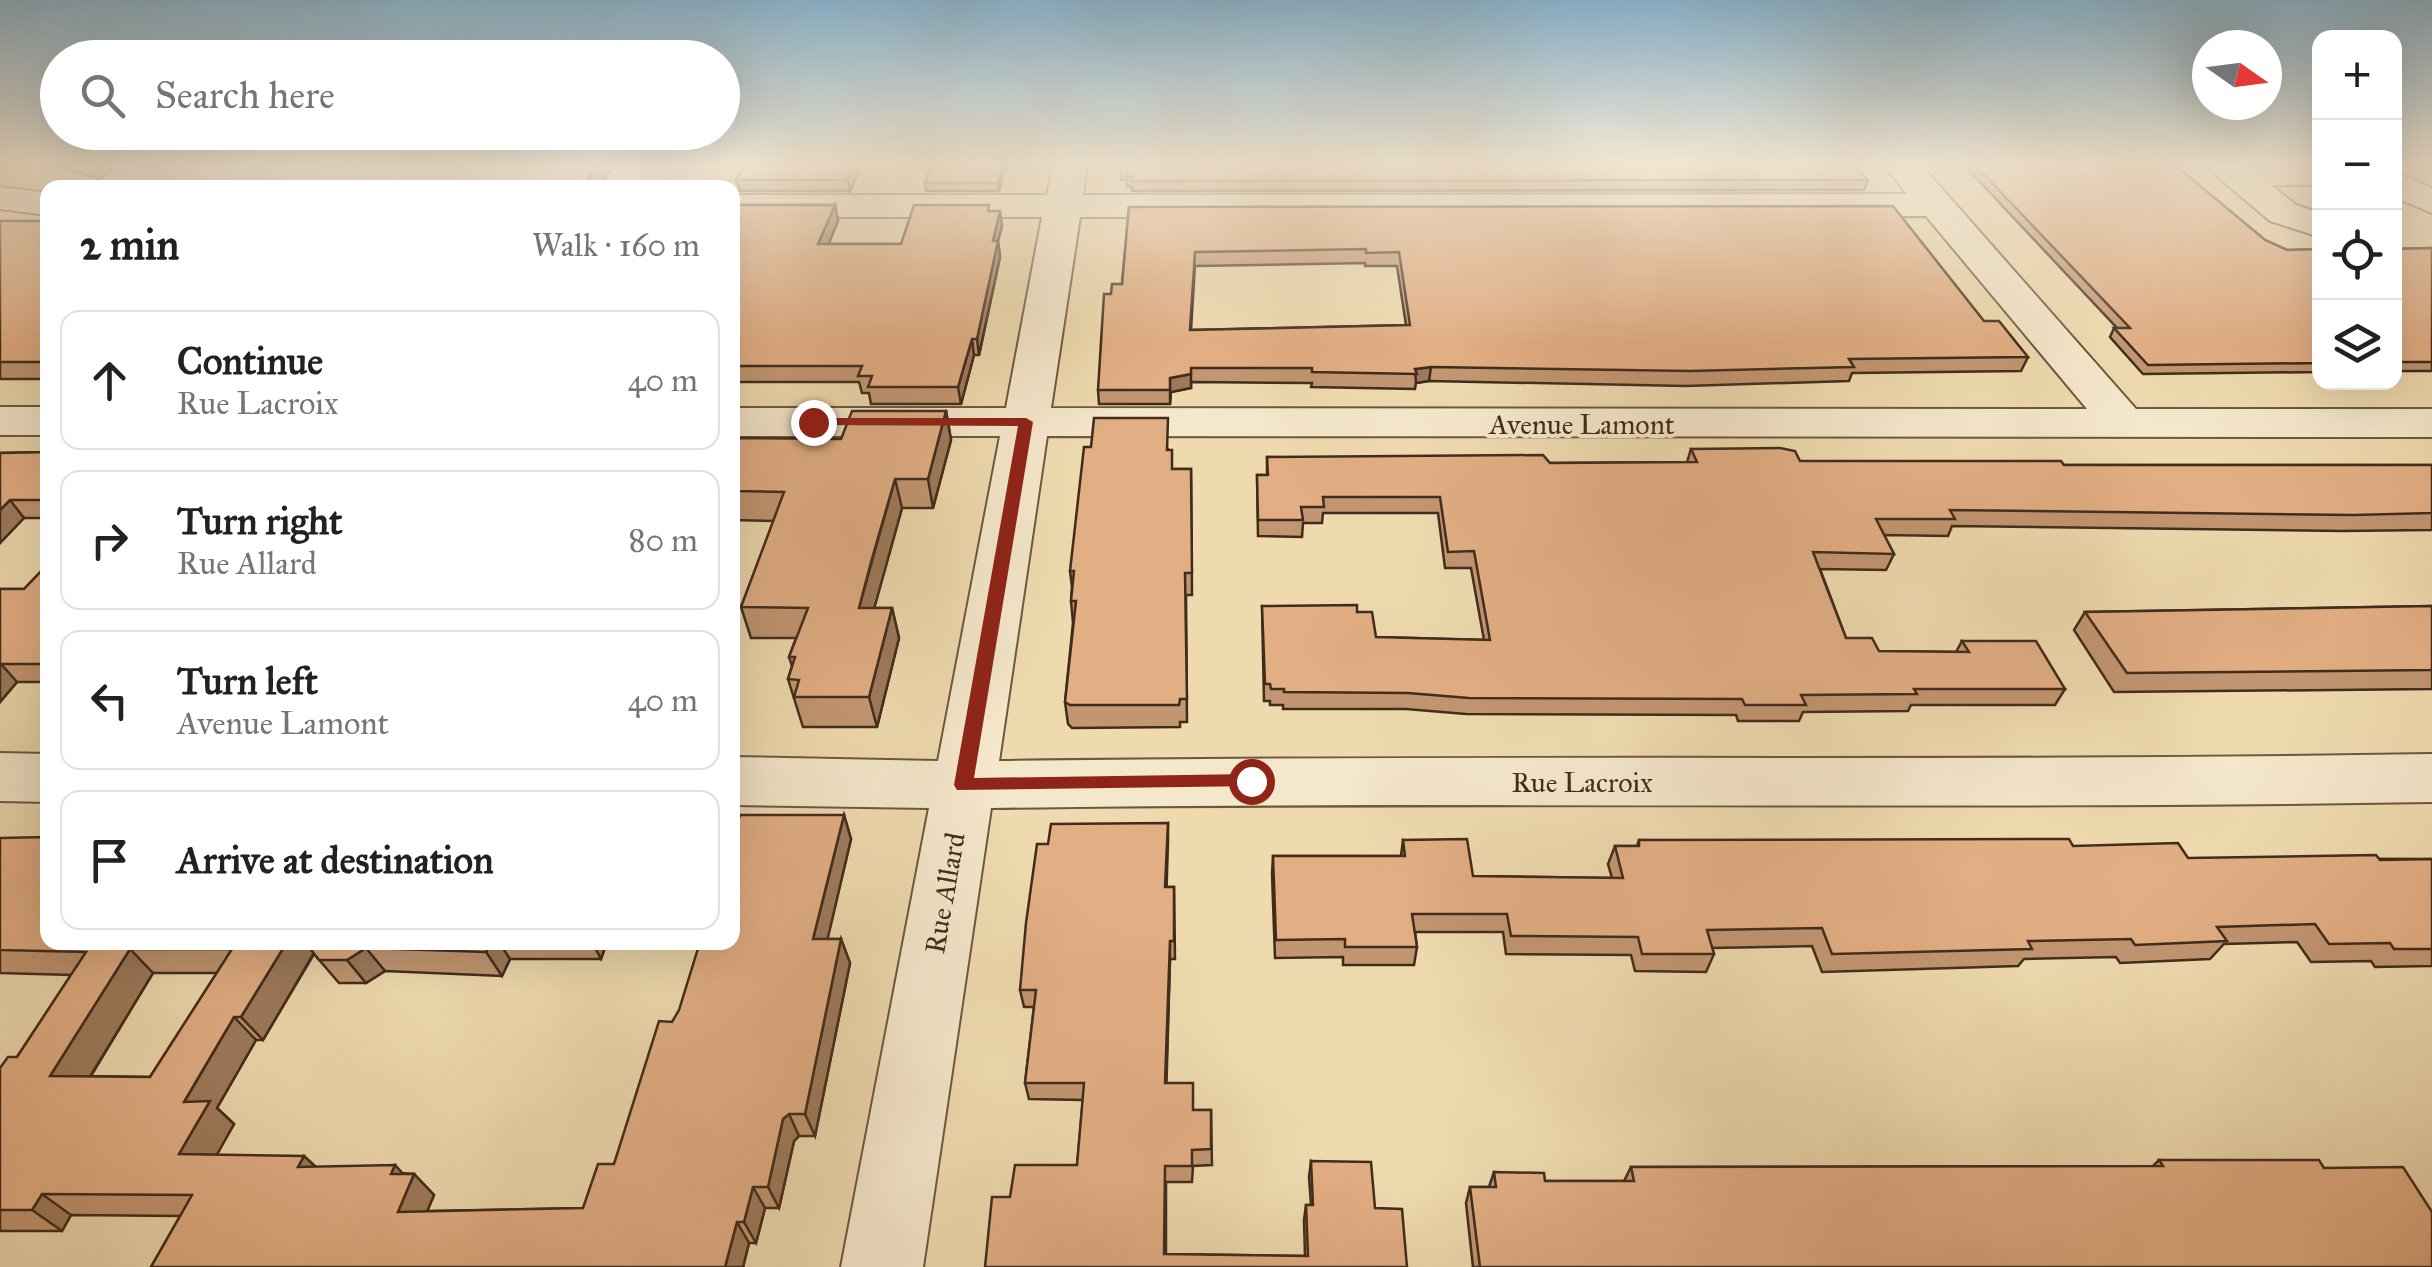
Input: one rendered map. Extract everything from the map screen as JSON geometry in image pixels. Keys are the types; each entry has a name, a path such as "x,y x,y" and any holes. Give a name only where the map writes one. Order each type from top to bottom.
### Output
{"street":[{"name":"Rue Allard","path":"882,1267 1059,224"},
{"path":"1952,224 2124,424"},
{"path":"2402,227 2432,226"},
{"path":"0,421 40,421"},
{"name":"Avenue Lamont","path":"740,422 2432,423"},
{"path":"0,777 40,778"},
{"name":"Rue Lacroix","path":"740,781 963,785 1251,781 2134,783 2432,778"}],"building":[{"path":"0,224 40,224 40,362 0,362"},
{"path":"740,224 827,224 818,244 901,244 908,224 997,224 993,241 998,241 977,339 972,339 958,387 868,387 872,376 858,376 862,366 740,366"},
{"path":"1127,224 1907,224 1984,321 1999,321 2028,357 1849,359 1854,367 1690,371 1431,367 1415,369 1417,374 1312,372 1312,368 1191,368 1191,374 1170,378 1170,390 1098,390 1104,294 1111,294 1112,284 1122,284","holes":["1195,252 1399,252 1410,325 1190,330"]},
{"path":"2031,224 2246,224 2265,240 2287,250 2312,249 2312,363 2148,365 2114,328 2130,328"},
{"path":"2432,248 2432,362 2402,362 2402,249"},
{"path":"852,411 946,411 928,479 895,479 871,562 859,608 892,608 869,697 794,697 799,680 788,679 795,657 789,657 808,608 741,607 784,492 740,491 740,438 841,439"},
{"path":"1094,418 1168,418 1167,450 1172,450 1172,469 1191,469 1192,573 1185,573 1187,699 1180,699 1179,705 1065,702 1076,601 1071,601 1074,571 1070,571 1084,447 1091,447"},
{"path":"1691,449 1795,451 1800,461 2432,465 2432,513 1950,510 1955,519 1876,519 1894,554 1813,552 1846,638 1872,638 1879,651 1969,652 1962,641 2036,641 2065,689 1914,689 1917,694 1801,695 1806,705 1745,705 1742,699 1469,698 1408,693 1284,692 1265,684 1262,606 1357,605 1357,612 1372,612 1376,637 1490,640 1474,551 1448,552 1440,497 1323,497 1324,507 1301,507 1303,520 1258,520 1257,475 1268,475 1267,457 1543,455 1550,463 1697,462"},
{"path":"40,452 40,500 10,500 0,510 0,453"},
{"path":"40,572 40,664 0,665 0,589 24,589"},
{"path":"2432,606 2432,670 2127,673 2085,612"},
{"path":"740,815 844,815 813,939 841,939 805,1114 789,1114 783,1119 768,1187 753,1187 744,1222 737,1222 725,1267 151,1267 192,1195 42,1194 32,1210 0,1210 0,1068 8,1057 17,1057 86,952 0,950 0,838 40,837 40,950 129,950 50,1076 150,1077 231,950 282,950 241,1017 234,1017 184,1102 210,1101 179,1154 304,1156 298,1167 395,1165 391,1174 414,1174 398,1212 583,1208 598,1164 614,1164 659,1021 672,1022 698,950 740,950"},
{"path":"1168,823 1165,887 1174,887 1174,941 1170,941 1165,1083 1193,1083 1193,1110 1211,1110 1211,1149 1192,1150 1192,1166 1165,1166 1164,1254 1308,1256 1306,1205 1313,1205 1311,1161 1371,1162 1375,1208 1402,1209 1407,1267 985,1267 992,1197 1010,1197 1015,1165 1077,1165 1084,1083 1025,1083 1036,990 1020,990 1037,844 1048,844 1051,824"},
{"path":"1467,839 1473,876 1623,878 1615,846 1639,846 1639,840 2069,839 2073,846 2178,843 2188,858 2376,855 2380,860 2432,859 2432,949 2394,949 2390,943 2329,944 2315,924 2217,927 2227,941 2135,945 2131,939 2028,941 2032,949 1832,954 1822,928 1707,930 1714,954 1642,954 1638,937 1511,936 1507,914 1412,914 1417,947 1345,947 1345,939 1276,940 1273,856 1405,856 1403,840"},
{"path":"311,950 363,950 347,960 319,960"},
{"path":"2159,1160 2319,1160 2324,1168 2403,1167 2432,1212 2432,1267 1480,1267 1470,1187 1496,1187 1494,1172 1544,1173 1545,1181 1634,1181 1631,1167 2163,1166"}],"route":[{"path":"813,422 1026,422 963,785 1251,781"}]}
